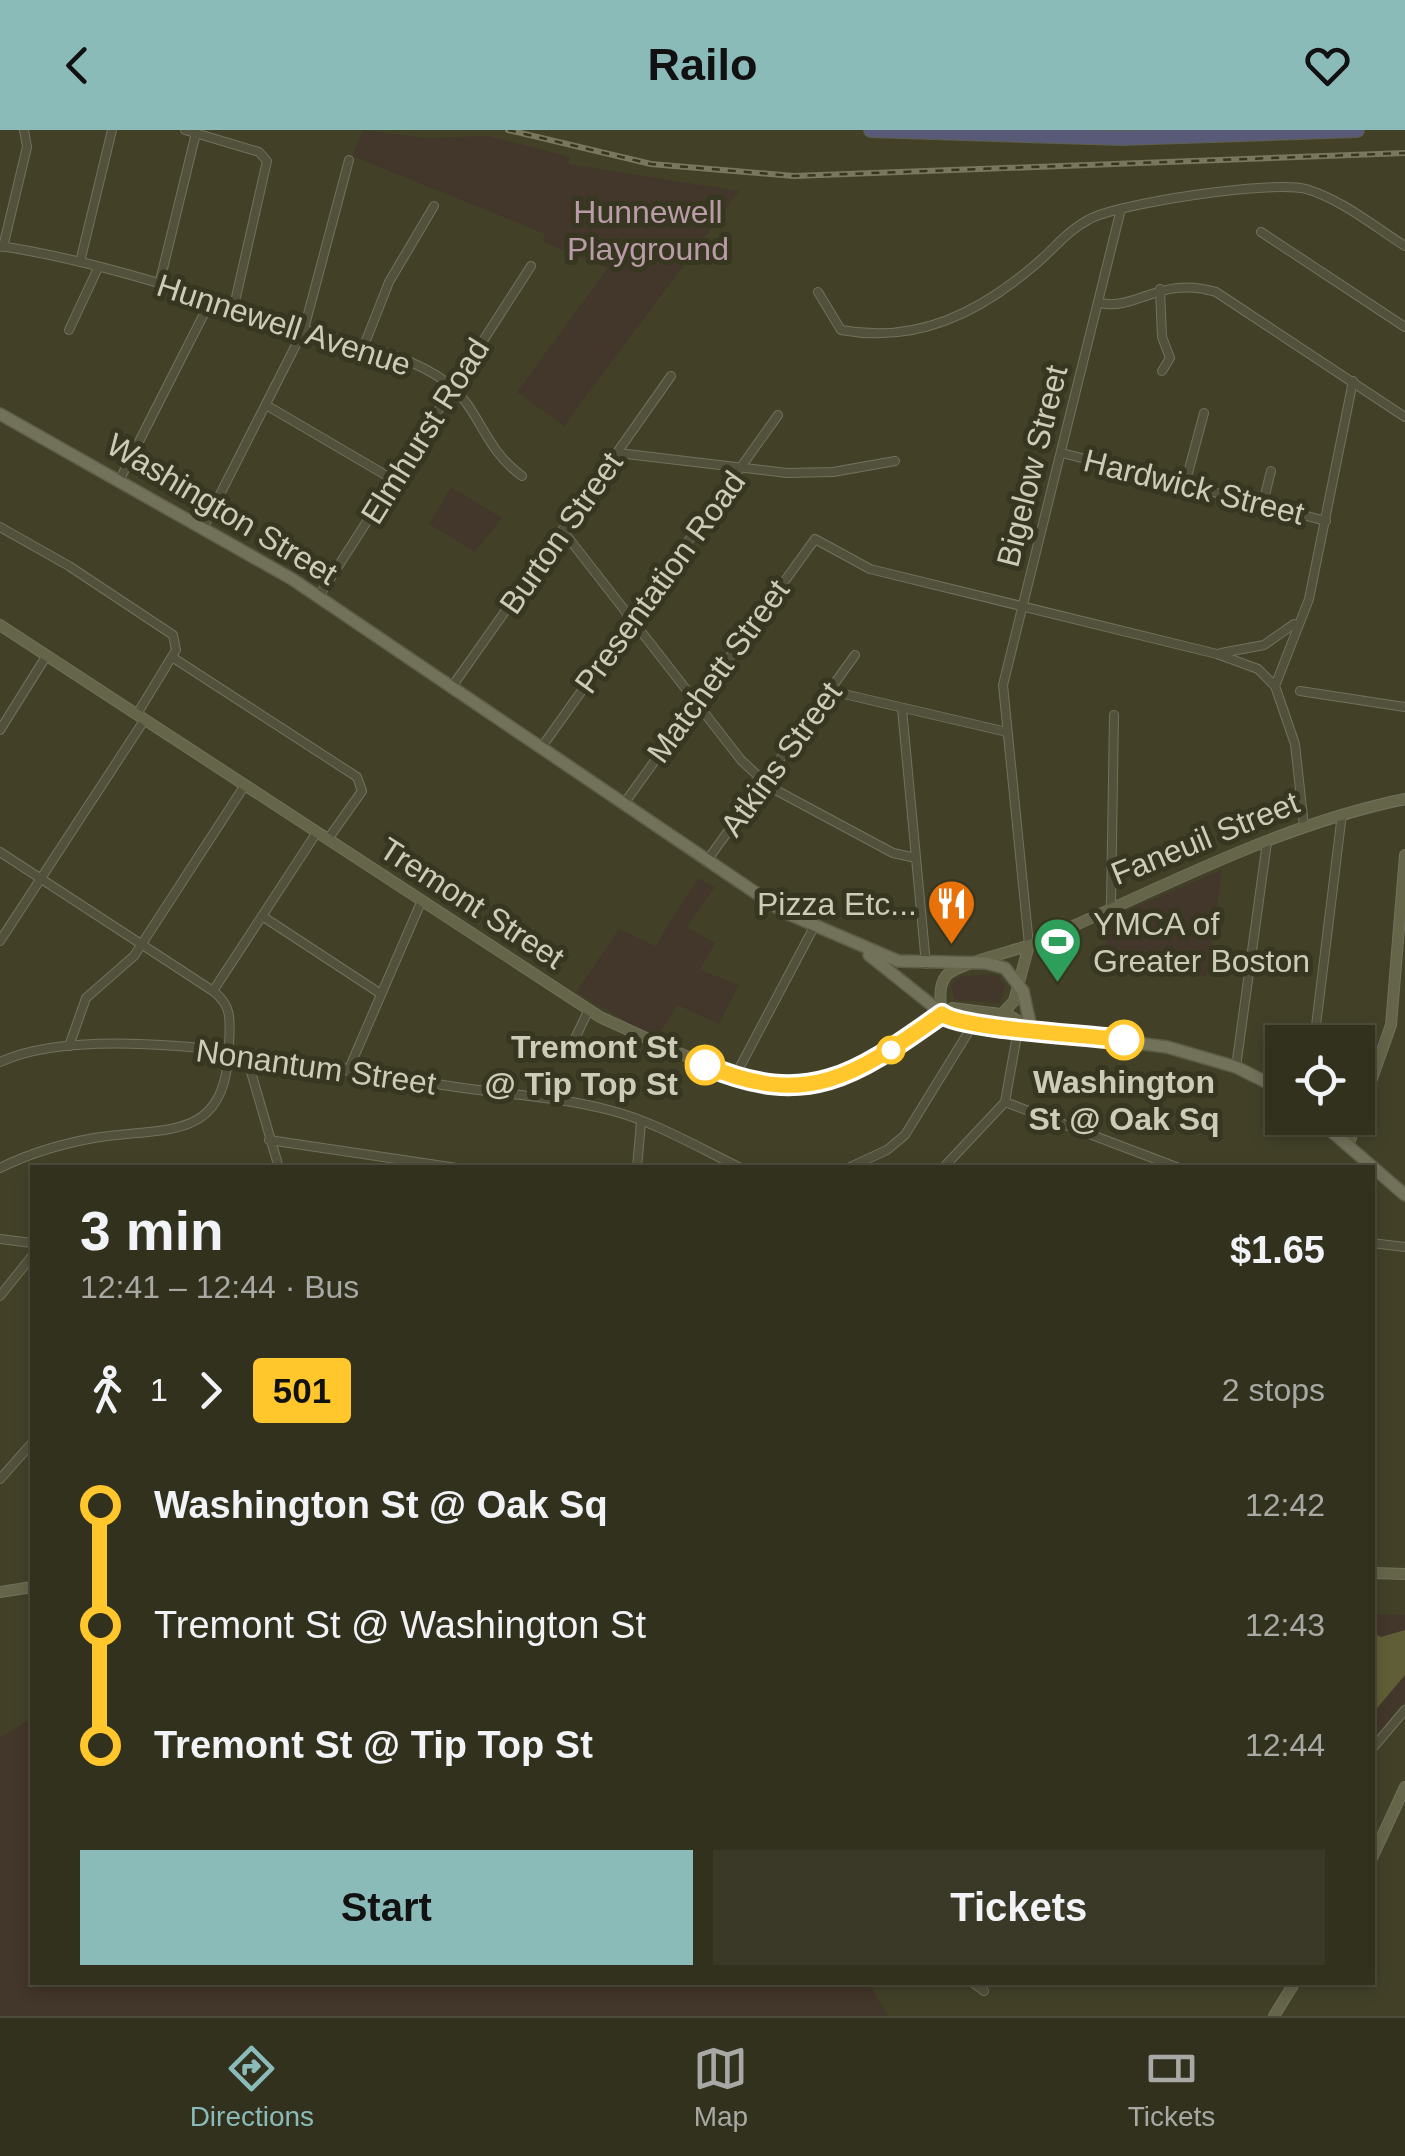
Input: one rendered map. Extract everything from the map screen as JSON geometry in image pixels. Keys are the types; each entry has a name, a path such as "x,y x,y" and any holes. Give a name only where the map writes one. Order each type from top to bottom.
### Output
{"highway":[{"path":"871,130 1093,138 1357,130"}],"main road":[{"name":"Washington Street","path":"0,414 204,526 320,596 502,728 541,748 706,862 814,927 857,947"},
{"name":"Tremont Street","path":"0,626 589,1009 635,1036 734,1078 786,1088 836,1079 872,1062 942,1014"},
{"name":"Faneuil Street","path":"857,947 904,963 974,963 1029,945 1111,905 1304,826 1405,799"},
{"path":"1348,1146 1391,1024 1405,855"},
{"name":"Bigelow Street","path":"1004,1014 1020,985 1029,945"},
{"path":"857,947 914,988 942,1014 974,1023 1023,1026 1168,1047 1236,1068 1265,1082"},
{"path":"942,1014 946,976 974,963 1005,968 1020,985 1023,1026"},
{"path":"914,988 913,974 926,964"},
{"path":"942,1014 960,1008 1004,1014 1023,1026"},
{"path":"974,1023 1004,1014"},
{"path":"1335,1135 1370,1165"},
{"path":"1375,1169 1405,1195"},
{"path":"1375,1572 1405,1574"},
{"path":"0,1592 30,1587"},
{"path":"1375,1852 1405,1787"},
{"path":"1274,2016 1293,1985"}],"street":[{"path":"2,246 27,147 24,130"},
{"path":"80,262 112,130"},
{"path":"185,130 264,155 267,167 234,306"},
{"path":"159,285 196,134"},
{"path":"204,526 304,329 349,160"},
{"path":"818,292 841,330 867,334 934,328 957,319 1010,284 1086,221 1121,209 1273,186 1300,188 1335,203 1405,246"},
{"path":"362,348 389,282 434,206"},
{"name":"Bigelow Street","path":"1029,945 1003,685 1121,209"},
{"path":"1261,232 1405,327"},
{"name":"Hunnewell Avenue","path":"2,246 80,262 234,306 423,369 452,388 475,416 492,450 522,476"},
{"name":"Elmhurst Road","path":"320,596 531,266"},
{"path":"69,330 98,268"},
{"path":"1100,303 1124,303 1160,289 1190,286 1224,296 1405,416"},
{"path":"1160,289 1162,337 1170,358 1162,371"},
{"path":"120,479 211,300"},
{"name":"Burton Street","path":"451,688 671,376"},
{"path":"1275,686 1296,623 1310,599 1353,381"},
{"path":"266,404 394,480"},
{"path":"1186,484 1204,413"},
{"name":"Presentation Road","path":"541,748 778,415"},
{"path":"618,453 818,473 895,461"},
{"name":"Hardwick Street","path":"1062,453 1326,521"},
{"path":"1263,503 1270,470"},
{"path":"0,528 165,628 177,643 141,717 0,941"},
{"path":"563,530 694,704 764,782 894,854 916,858"},
{"name":"Matchett Street","path":"622,805 815,539 870,569 1022,606"},
{"path":"1022,606 1217,654 1258,669 1275,686 1295,744 1304,826"},
{"path":"1217,654 1264,645 1296,623"},
{"path":"0,730 47,655"},
{"name":"Atkins Street","path":"706,862 855,655"},
{"path":"172,657 357,777 362,790 328,839"},
{"path":"831,691 1007,732"},
{"path":"1300,691 1405,707"},
{"path":"902,709 926,964"},
{"path":"1111,905 1114,716"},
{"path":"70,1046 86,998 140,946 245,784"},
{"path":"1316,1025 1342,814"},
{"path":"213,991 317,832"},
{"path":"1236,1068 1267,842"},
{"path":"0,852 213,991 229,1009 229,1053 217,1101 184,1130 94,1138 45,1150 0,1168"},
{"path":"348,1071 422,900"},
{"path":"262,916 381,994"},
{"path":"734,1078 814,927"},
{"path":"570,1050 589,1009"},
{"path":"854,1165 887,1150 905,1135 974,1023"},
{"path":"945,1165 1005,1102 1023,1026"},
{"name":"Nonantum Street","path":"0,1062 34,1050 70,1046 160,1046 246,1055 606,1109 734,1165"},
{"path":"246,1055 278,1165"},
{"path":"1005,1102 1171,1165"},
{"path":"637,1165 641,1122"},
{"path":"269,1140 434,1165"},
{"path":"0,1239 30,1243"},
{"path":"1375,1243 1405,1248"},
{"path":"0,1296 30,1258"},
{"path":"0,1479 29,1452"},
{"path":"1375,1745 1405,1710"},
{"path":"976,1985 984,1991"}],"green space":[{"name":"Hunnewell Playground","path":"363,130 425,138 488,136 570,157 568,164 739,191 564,426 517,392 608,268 543,242 545,234 352,156"},
{"path":"451,487 502,518 475,552 429,524"},
{"path":"1222,870 1207,976 1104,964 1109,918"},
{"path":"698,878 715,887 687,927 715,943 700,970 739,985 719,1024 678,1005 656,1039 576,992 619,929 655,946"},
{"path":"998,975 1005,985 1000,1003 955,1000 951,985 959,977"},
{"path":"1375,1614 1405,1615 1405,1701 1375,1736"},
{"path":"29,1720 30,1985 870,1985 888,2016 0,2016 0,1738"}],"shaded area":[{"path":"1405,1630 1405,1675 1375,1711 1375,1633 1381,1637"}],"railway":[{"path":"508,130 651,164 794,176 1405,153"}],"bus line":[{"name":"501","path":"705,1065 767,1086 794,1088 820,1084 872,1062 942,1014 952,1020 1005,1028 1124,1040"}],"place":[{"name":"Pizza Etc...","path":"952,946"},
{"name":"YMCA of Greater Boston","path":"1058,984"},
{"name":"Washington St @ Oak Sq","path":"1124,1040"},
{"name":"Tremont St @ Tip Top St","path":"705,1065"}]}
